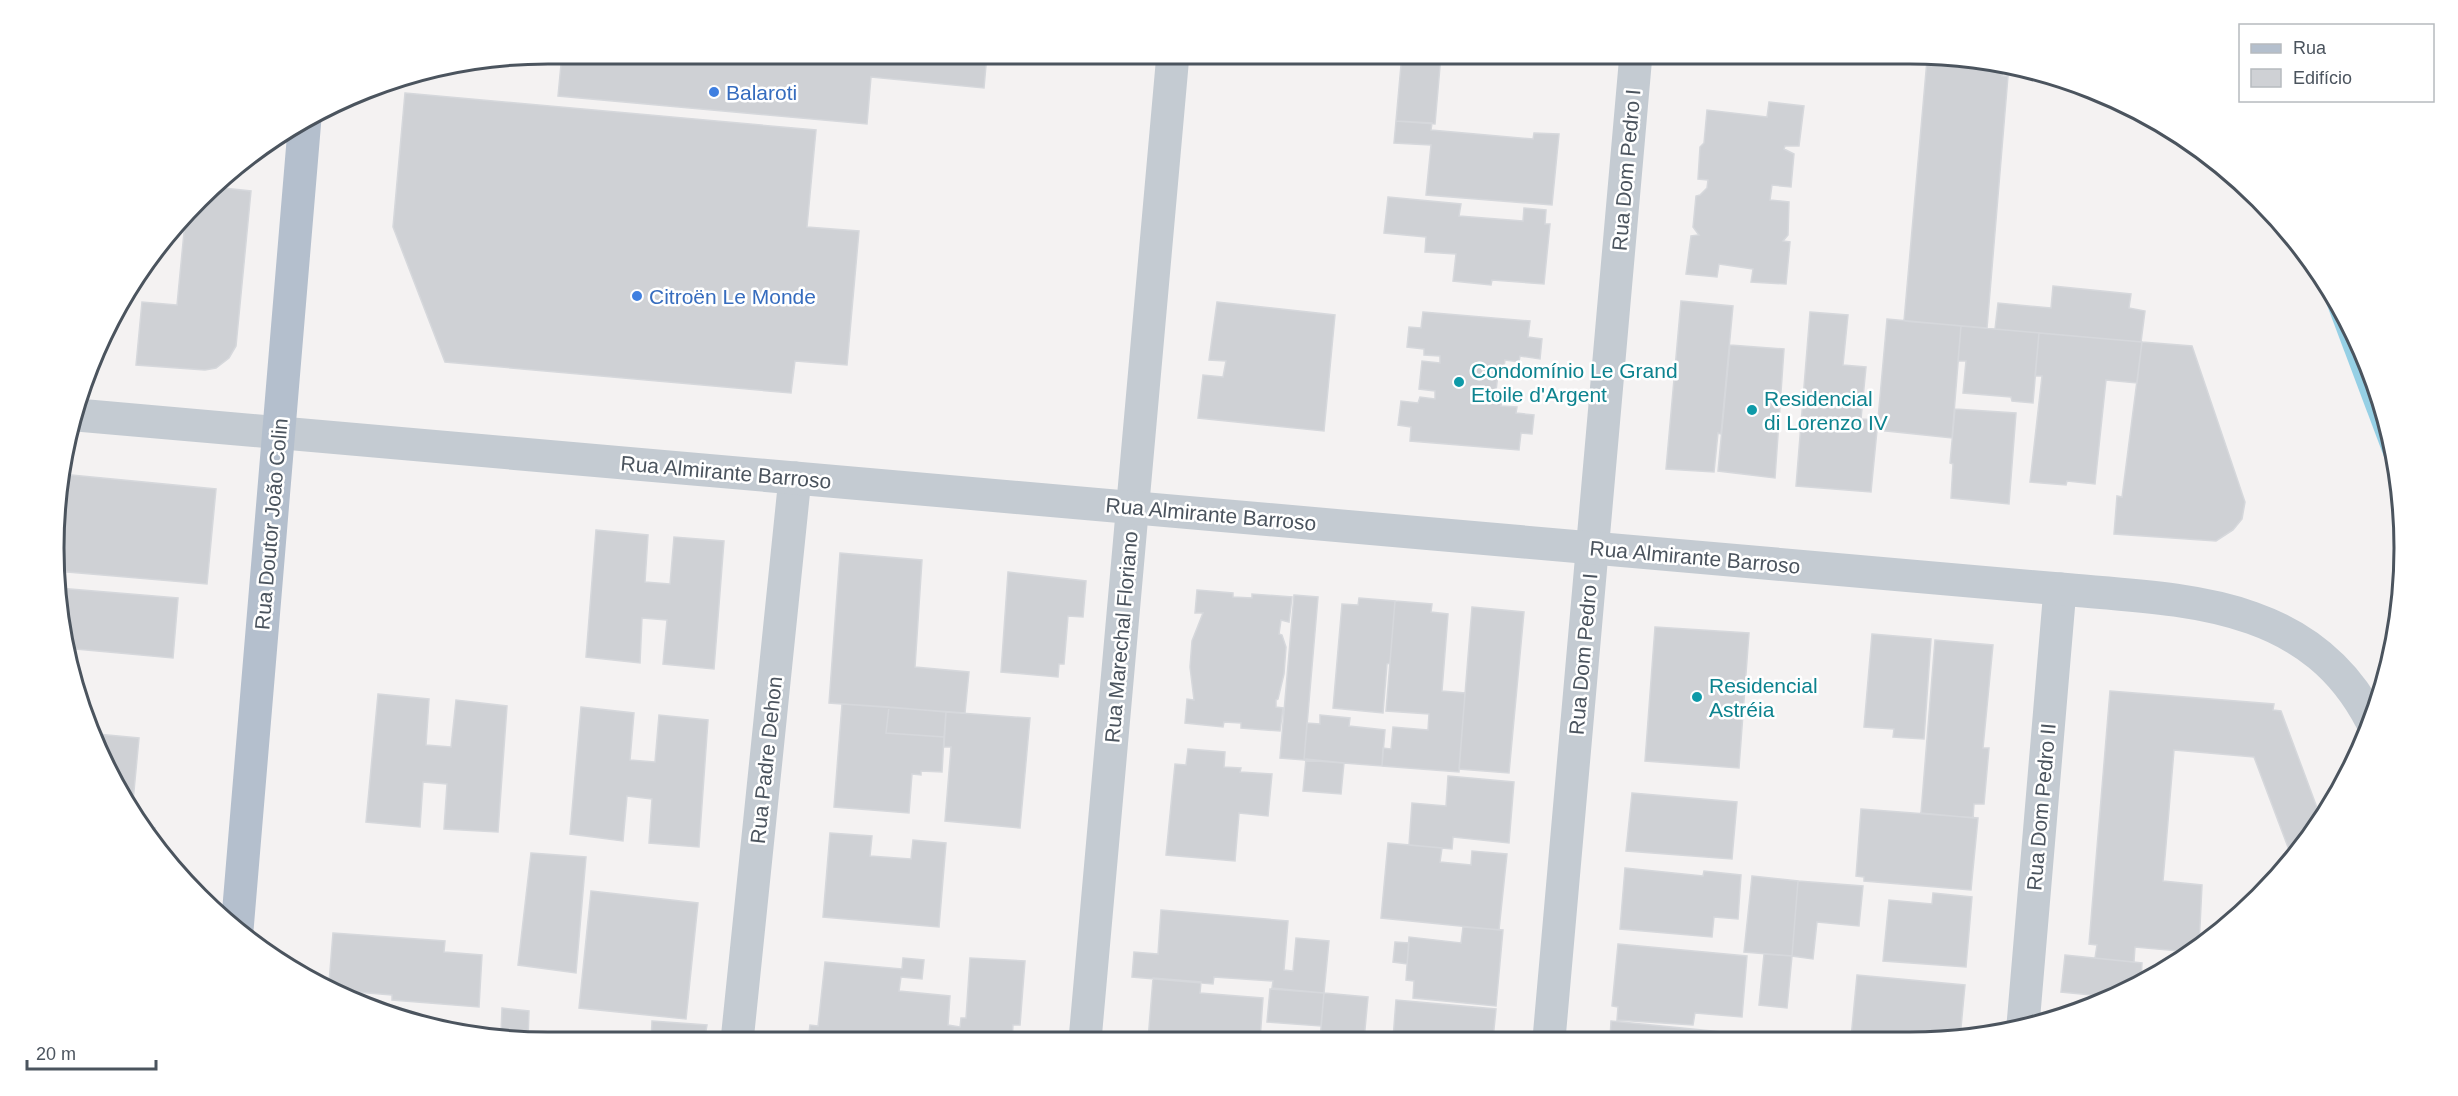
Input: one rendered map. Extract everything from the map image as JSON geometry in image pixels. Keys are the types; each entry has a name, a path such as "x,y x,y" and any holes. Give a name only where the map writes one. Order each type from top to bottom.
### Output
{"main road":[{"name":"Rua Doutor João Colin","path":"238,919 304,130"}],"street":[{"name":"Rua Marechal Floriano","path":"1086,1032 1172,64"},
{"name":"Rua Dom Pedro I","path":"1550,1032 1635,64"},
{"name":"Rua Almirante Barroso","path":"83,416 2060,589 2208,604 2253,617 2293,636 2330,662 2360,699 2366,710"},
{"name":"Rua Padre Dehon","path":"738,1032 795,478"},
{"name":"Rua Dom Pedro II","path":"2024,1018 2060,589"}],"water":[{"path":"2325,299 2357,363 2377,423 2385,459"}],"building":[{"name":"Balaroti","path":"561,64 986,64 984,88 871,77 867,124 558,96"},
{"path":"1401,64 1440,64 1435,124 1396,121"},
{"path":"1927,65 1973,69 2008,76 1987,328 1904,321"},
{"name":"Citroën Le Monde","path":"405,93 816,130 807,227 859,231 847,365 795,361 791,393 445,362 393,227"},
{"path":"1769,102 1804,106 1799,146 1785,146 1784,149 1794,154 1791,187 1772,185 1770,200 1789,202 1788,235 1783,241 1790,242 1786,284 1751,282 1753,269 1719,264 1717,277 1686,274 1691,236 1699,235 1693,227 1696,196 1707,188 1708,180 1698,179 1700,147 1704,143 1707,110 1767,117"},
{"path":"1396,121 1432,123 1431,130 1533,139 1534,133 1559,134 1552,205 1426,195 1431,145 1394,143"},
{"path":"225,188 251,191 236,346 229,358 216,368 205,370 136,365 142,302 177,305 184,229"},
{"path":"1388,197 1461,204 1459,216 1523,221 1524,208 1546,210 1545,224 1550,224 1544,284 1492,280 1491,285 1453,281 1456,254 1425,252 1426,237 1384,233"},
{"path":"2053,286 2131,294 2129,308 2145,311 2141,342 1995,329 1998,303 2051,308"},
{"path":"1681,301 1733,306 1721,434 1718,433 1714,472 1666,469"},
{"path":"1217,302 1335,315 1324,431 1198,418 1203,375 1223,377 1226,361 1209,360"},
{"name":"Condomínio Le Grand Etoile d'Argent","path":"1423,312 1530,321 1528,337 1542,339 1540,359 1520,356 1519,362 1505,360 1503,375 1498,374 1496,391 1503,393 1501,406 1517,407 1516,413 1534,415 1532,434 1521,433 1519,450 1410,441 1411,427 1398,425 1401,401 1418,403 1420,397 1435,399 1435,391 1419,389 1422,361 1440,363 1440,356 1424,355 1424,349 1407,347 1409,327 1421,328"},
{"path":"1810,312 1848,315 1843,365 1866,367 1861,419 1878,420 1871,492 1796,486"},
{"path":"1887,319 1961,326 1952,438 1877,430"},
{"path":"1961,326 2039,333 2033,403 2012,401 2011,397 1963,393 1966,361 1958,361"},
{"path":"2039,333 2142,342 2137,383 2106,380 2095,484 2067,481 2066,485 2030,482 2042,376 2035,376"},
{"path":"2142,342 2192,346 2245,502 2242,519 2233,530 2216,541 2114,534 2117,496 2122,497"},
{"name":"Residencial di Lorenzo IV","path":"1730,345 1784,349 1775,478 1718,471"},
{"path":"1955,409 2016,413 2009,504 1951,498 1953,464 1950,463"},
{"path":"71,475 216,489 207,584 65,572 64,548"},
{"path":"596,530 648,535 645,582 670,584 674,537 724,541 714,669 663,664 667,620 642,618 640,663 586,657"},
{"path":"840,553 922,560 915,667 969,672 965,713 829,703"},
{"path":"1008,572 1086,581 1083,617 1068,616 1064,664 1059,664 1058,677 1001,672"},
{"path":"67,589 178,598 173,658 76,649"},
{"path":"1197,590 1233,593 1233,597 1252,598 1252,594 1292,597 1289,622 1281,620 1279,634 1282,635 1286,647 1284,674 1276,700 1276,707 1283,708 1280,731 1241,728 1241,723 1224,722 1223,727 1185,723 1187,699 1194,700 1190,667 1192,641 1203,613 1195,613"},
{"path":"1294,595 1318,597 1304,760 1280,758"},
{"path":"1359,598 1395,601 1383,713 1333,708 1342,604 1358,605"},
{"path":"1395,601 1432,604 1431,612 1448,614 1442,691 1465,693 1459,772 1382,766 1383,748 1391,749 1393,727 1428,730 1429,714 1386,711"},
{"path":"1472,607 1524,612 1509,773 1459,769"},
{"name":"Residencial Astréia","path":"1655,627 1749,633 1739,768 1645,761"},
{"path":"1872,634 1931,639 1924,739 1893,737 1894,729 1864,727"},
{"path":"1935,640 1993,645 1983,748 1989,748 1984,804 1974,804 1973,818 1921,813"},
{"path":"2110,691 2274,704 2273,710 2281,711 2317,809 2294,842 2289,849 2254,757 2174,750 2163,881 2202,885 2200,935 2178,951 2135,947 2134,962 2095,958 2097,945 2089,944"},
{"path":"378,694 429,699 426,745 451,747 456,700 507,706 498,832 444,829 447,784 423,782 420,827 366,822"},
{"path":"842,704 889,707 886,733 944,737 942,772 921,771 921,775 912,774 909,813 834,807"},
{"path":"581,707 634,713 630,760 655,762 659,715 708,720 699,847 649,843 652,799 627,796 623,841 570,834"},
{"path":"889,707 946,712 944,737 886,733"},
{"path":"946,712 1030,718 1020,828 945,821 951,747 944,747"},
{"path":"1320,715 1350,718 1349,726 1385,730 1382,766 1304,760 1307,723 1320,724"},
{"path":"102,734 139,738 133,797"},
{"path":"1188,749 1225,752 1224,767 1241,768 1240,772 1272,774 1268,816 1239,813 1235,861 1166,855 1175,764 1186,765"},
{"path":"1306,759 1344,763 1341,794 1303,791"},
{"path":"1448,776 1514,782 1509,843 1453,837 1452,849 1409,845 1412,803 1446,806"},
{"path":"1632,793 1737,802 1732,859 1626,851"},
{"path":"1861,809 1978,818 1971,890 1864,881 1864,877 1856,876"},
{"path":"830,833 872,836 870,856 911,859 913,840 946,843 939,927 823,917"},
{"path":"1388,843 1442,848 1440,862 1471,865 1472,851 1507,854 1499,930 1381,918"},
{"path":"531,853 586,857 576,973 518,965"},
{"path":"1625,868 1703,876 1704,871 1741,875 1738,919 1714,917 1712,937 1620,929"},
{"path":"1752,876 1798,881 1792,956 1744,952"},
{"path":"1798,881 1863,886 1859,926 1817,922 1813,959 1792,956"},
{"path":"591,891 698,903 686,1019 579,1008"},
{"path":"1933,893 1972,897 1966,967 1883,961 1889,900 1932,904"},
{"path":"1161,910 1288,921 1284,970 1293,971 1296,938 1329,941 1324,993 1272,988 1273,981 1214,977 1213,984 1132,977 1134,952 1158,954"},
{"path":"1463,927 1503,930 1496,1006 1413,998 1414,981 1406,980 1409,937 1461,943"},
{"path":"333,933 445,941 444,952 482,955 479,1007 392,1000 392,995 356,992 329,979"},
{"path":"1395,942 1409,943 1407,964 1393,962"},
{"path":"1618,944 1747,956 1742,1017 1695,1013 1693,1025 1617,1020 1618,1007 1612,1006"},
{"path":"1764,954 1792,956 1787,1008 1759,1005"},
{"path":"2065,955 2142,963 2141,973 2094,995 2061,992"},
{"path":"903,958 924,960 922,979 901,977 899,991 950,996 948,1025 960,1027 961,1018 966,1018 970,958 1025,961 1020,1025 1013,1025 1013,1032 809,1032 810,1025 818,1026 825,962 902,969"},
{"path":"1857,975 1965,985 1961,1028 1910,1032 1852,1032"},
{"path":"1153,978 1201,982 1200,993 1263,998 1261,1032 1149,1032"},
{"path":"1270,989 1324,993 1321,1026 1267,1022"},
{"path":"1324,993 1368,997 1365,1032 1321,1032"},
{"path":"1396,1000 1496,1009 1494,1032 1394,1032"},
{"path":"502,1008 529,1011 528,1031 501,1029"},
{"path":"652,1021 707,1025 706,1032 651,1032"},
{"path":"1611,1021 1722,1032 1610,1032"}],"place":[{"name":"Balaroti","path":"714,92"},
{"name":"Citroën Le Monde","path":"637,296"},
{"name":"Condomínio Le Grand Etoile d'Argent","path":"1459,382"},
{"name":"Residencial di Lorenzo IV","path":"1752,410"},
{"name":"Residencial Astréia","path":"1697,697"}]}
